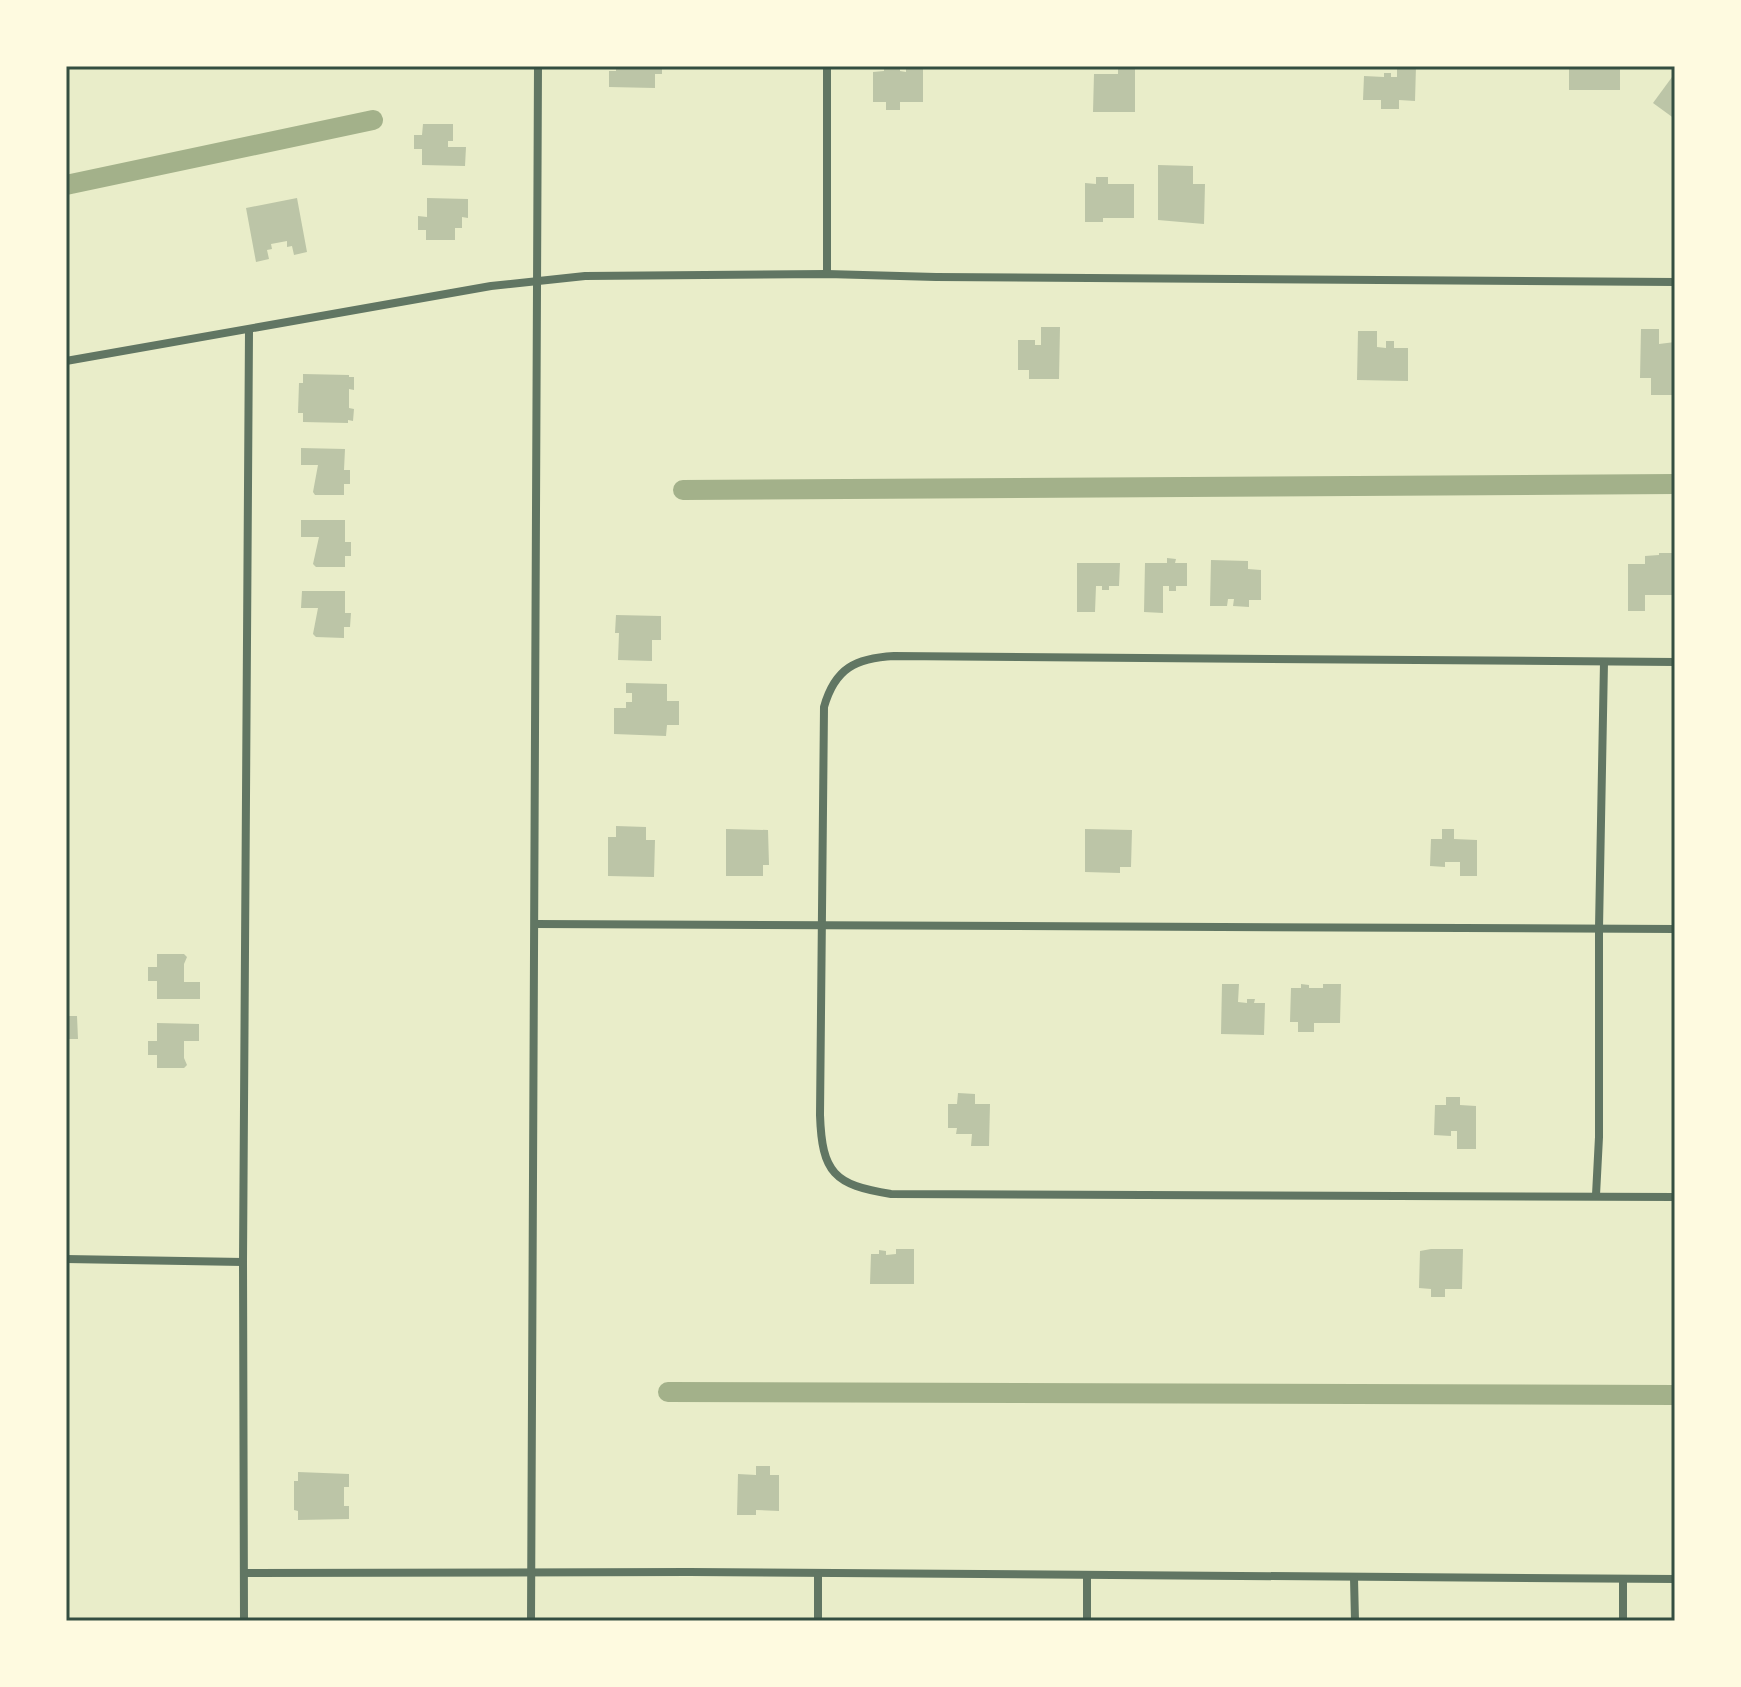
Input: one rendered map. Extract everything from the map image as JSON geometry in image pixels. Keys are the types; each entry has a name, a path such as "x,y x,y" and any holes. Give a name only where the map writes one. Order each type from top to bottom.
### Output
{"street":[{"path":"531,1621 538,66"},
{"path":"827,66 827,274"},
{"path":"66,361 249,331 365,308 538,280 585,276 827,274 1675,282"},
{"path":"244,1621 249,331"},
{"path":"1675,662 871,657 848,666 830,686 824,707 821,925 821,1136 825,1158 840,1179 860,1189 891,1194 1675,1197"},
{"path":"1596,1195 1604,662"},
{"path":"535,924 1675,929"},
{"path":"66,1259 243,1262"},
{"path":"244,1573 1675,1579"},
{"path":"818,1575 818,1621"},
{"path":"1087,1575 1087,1621"},
{"path":"1354,1578 1355,1621"},
{"path":"1623,1579 1623,1621"}],"building":[{"path":"616,66 662,66 662,74 655,74 655,88 609,87 609,71 616,71"},
{"path":"884,66 900,66 900,71 906,72 906,66 923,66 923,102 900,102 900,110 886,110 886,102 873,102 873,72 884,71"},
{"path":"1118,66 1135,66 1135,112 1093,112 1094,74 1118,74"},
{"path":"1397,66 1416,66 1415,101 1399,100 1399,109 1381,109 1381,100 1363,100 1364,76 1384,77 1384,73 1391,73 1391,77 1397,77"},
{"path":"1569,66 1620,66 1620,90 1569,90"},
{"path":"1675,73 1675,119 1653,103"},
{"path":"423,124 453,124 453,141 448,141 448,147 466,147 465,166 422,165 422,149 414,149 414,135 422,135"},
{"path":"1158,165 1193,166 1193,184 1205,184 1204,224 1158,220"},
{"path":"1096,177 1108,177 1108,184 1134,184 1134,218 1103,218 1103,222 1085,222 1085,183 1096,184"},
{"path":"297,198 307,252 294,255 292,246 287,247 287,241 271,244 272,249 267,250 269,259 256,262 246,208"},
{"path":"427,198 468,199 468,218 462,217 462,228 455,228 455,240 426,240 426,230 418,230 418,216 427,217"},
{"path":"1041,327 1060,327 1059,379 1029,379 1029,370 1018,370 1018,340 1035,340 1035,345 1041,345"},
{"path":"1641,329 1659,329 1659,344 1675,342 1675,395 1651,395 1651,378 1640,378"},
{"path":"1358,331 1377,331 1377,347 1386,348 1386,341 1394,341 1394,348 1408,348 1408,381 1357,380"},
{"path":"303,374 354,377 354,390 349,389 349,408 354,409 353,421 303,422 303,413 298,413 299,383 303,383"},
{"path":"301,448 345,449 344,470 350,470 350,484 344,484 344,495 315,495 318,465 301,465"},
{"path":"301,520 345,520 345,542 351,542 351,556 345,556 345,567 316,567 313,564 319,537 301,537"},
{"path":"1675,553 1675,595 1645,595 1645,611 1628,611 1628,564 1645,564 1645,556"},
{"path":"1167,558 1176,559 1175,563 1187,563 1187,586 1176,586 1176,591 1169,591 1169,586 1163,586 1163,613 1144,612 1145,563 1167,563"},
{"path":"1211,560 1248,561 1248,569 1261,570 1261,600 1249,600 1249,607 1233,606 1234,599 1228,599 1227,606 1210,606"},
{"path":"1077,563 1120,563 1119,586 1102,590 1102,586 1096,586 1095,612 1077,612"},
{"path":"302,591 345,591 345,613 351,613 350,627 344,627 344,638 316,637 313,634 318,608 301,608"},
{"path":"616,615 661,616 661,640 652,640 652,661 618,660"},
{"path":"626,683 667,684 667,701 679,701 679,725 667,725 666,736 614,734 614,708 626,708 626,702 632,702 632,693 626,693"},
{"path":"616,826 646,827 646,840 655,840 654,877 608,876 608,837 616,837"},
{"path":"726,829 768,830 769,865 763,865 763,876 726,876"},
{"path":"1085,829 1132,830 1131,867 1120,867 1120,873 1085,872"},
{"path":"1442,829 1454,829 1454,839 1477,840 1477,876 1460,876 1460,862 1445,862 1445,867 1430,866 1431,839 1442,839"},
{"path":"157,954 184,954 187,957 184,982 200,982 200,999 157,999 157,981 148,981 148,967 157,967"},
{"path":"1222,984 1239,984 1238,1002 1247,1003 1247,999 1255,999 1254,1003 1265,1003 1264,1035 1221,1034"},
{"path":"1301,984 1309,985 1309,988 1323,988 1323,984 1341,984 1340,1023 1314,1023 1314,1032 1298,1032 1298,1022 1290,1022 1291,988 1301,988"},
{"path":"66,1016 77,1016 78,1039 69,1039 69,1060 66,1060"},
{"path":"157,1023 199,1024 199,1041 184,1041 187,1065 184,1068 157,1068 157,1055 148,1055 148,1041 157,1041"},
{"path":"958,1093 975,1094 975,1104 990,1104 989,1146 971,1146 972,1134 956,1134 957,1128 948,1128 948,1104 957,1104"},
{"path":"1446,1097 1460,1097 1460,1105 1476,1106 1476,1149 1457,1149 1457,1131 1451,1131 1451,1136 1434,1135 1435,1105 1446,1105"},
{"path":"896,1249 914,1249 914,1284 870,1284 871,1254 879,1254 879,1250 886,1251 886,1255 896,1254"},
{"path":"1463,1249 1462,1289 1445,1289 1445,1297 1431,1297 1431,1289 1419,1288 1420,1251"},
{"path":"756,1466 770,1466 770,1475 779,1475 779,1511 756,1510 756,1515 737,1515 738,1474 756,1475"},
{"path":"298,1472 349,1474 349,1487 344,1487 344,1506 349,1506 349,1519 298,1520 298,1511 294,1510 294,1481 298,1481"}],"waterway":[{"path":"66,185 373,120"},
{"path":"683,490 1675,484"},
{"path":"668,1392 1675,1395"}]}
